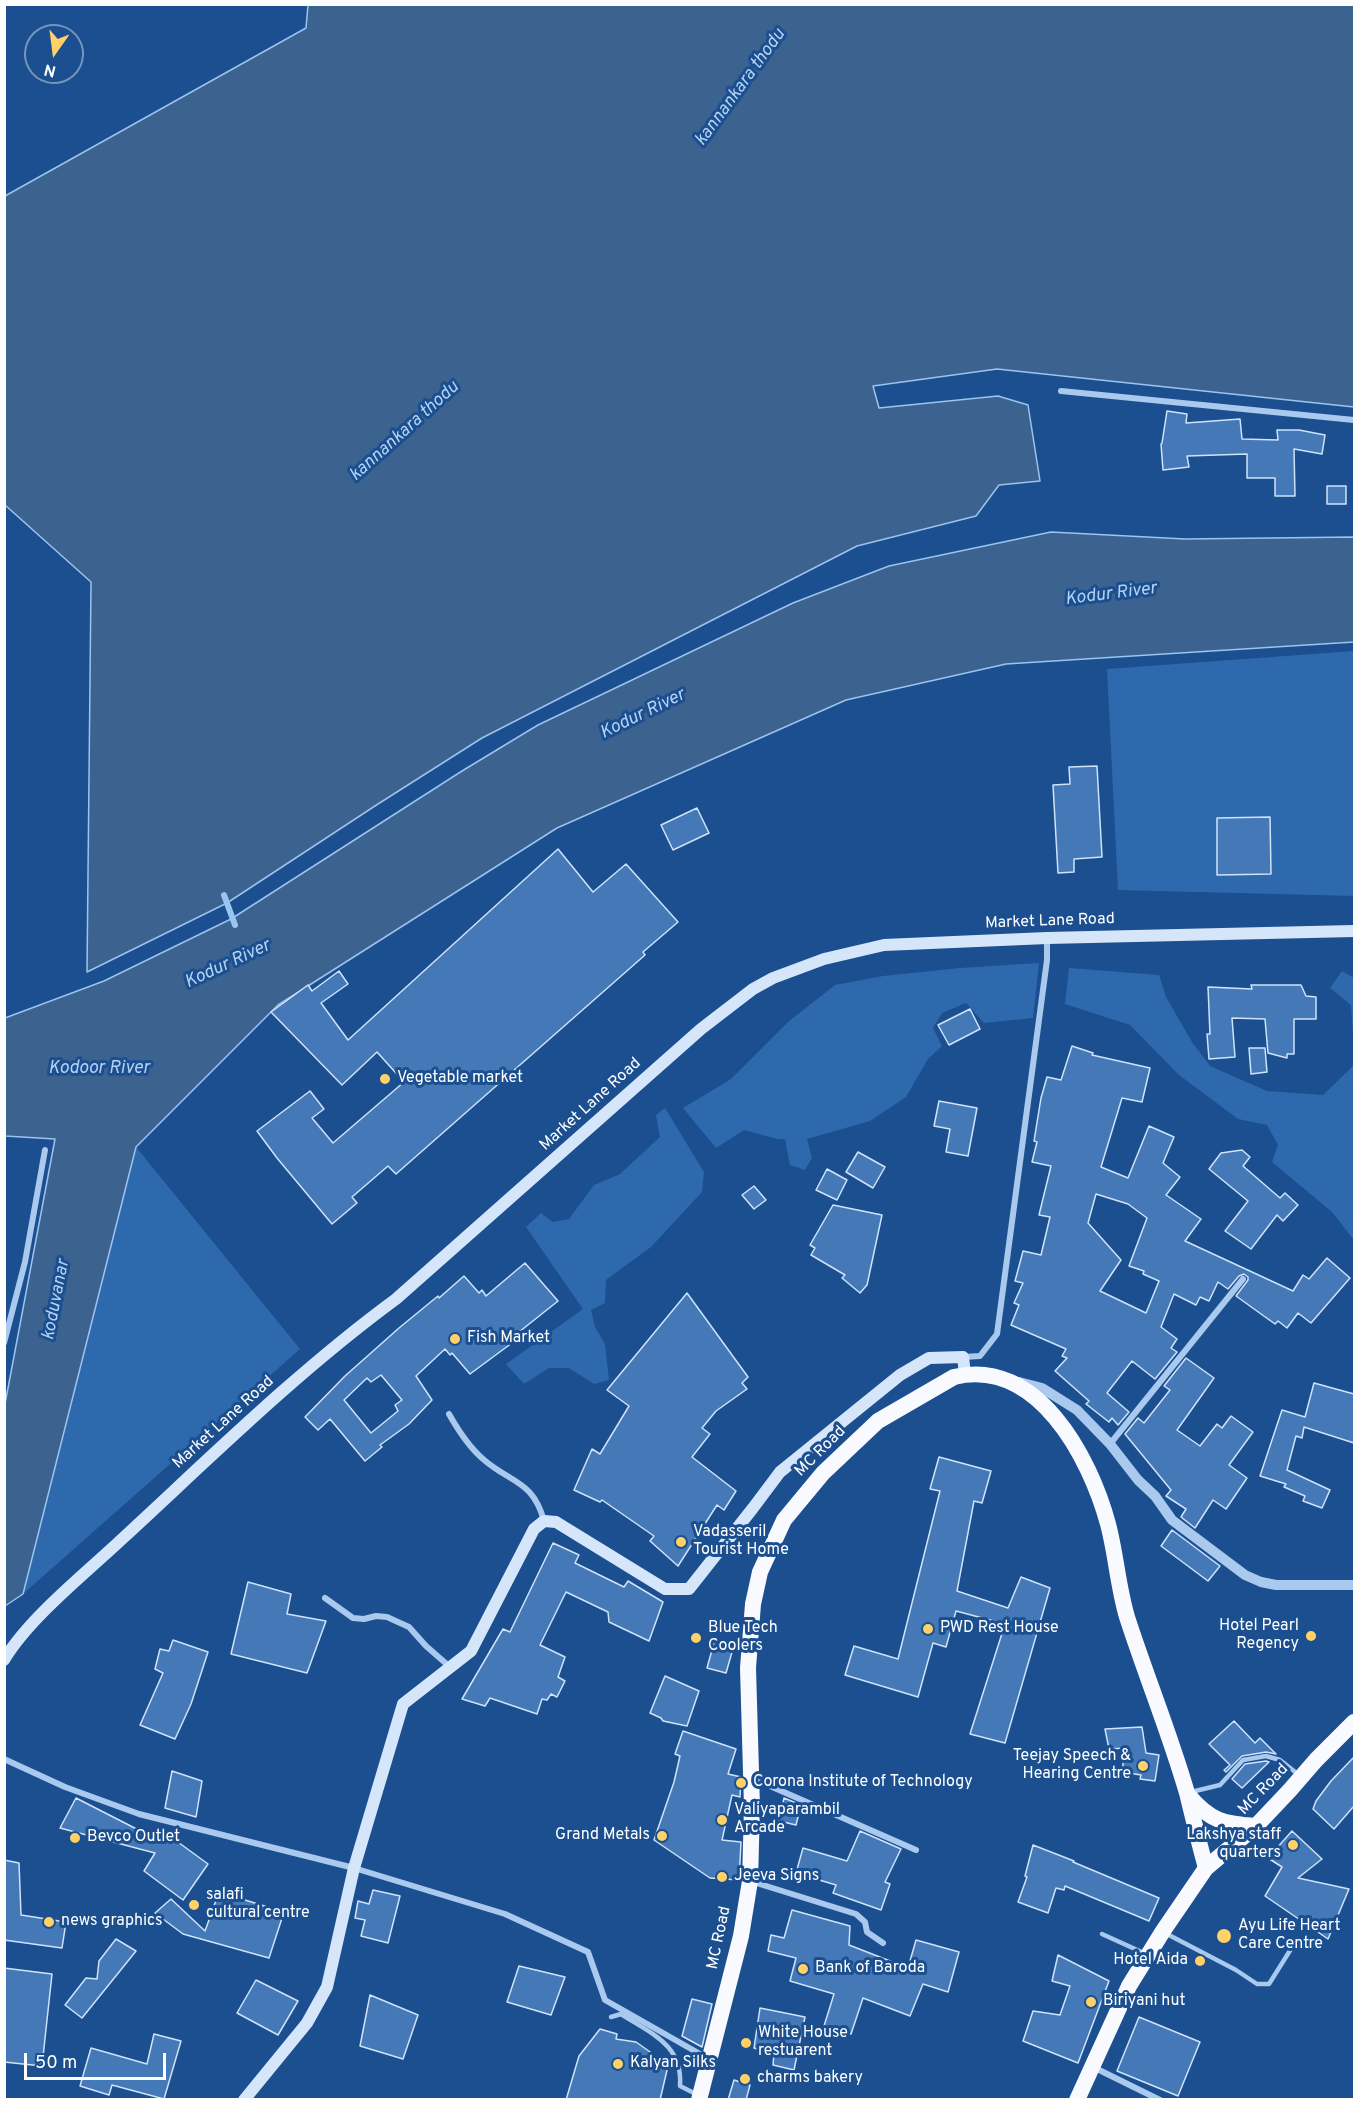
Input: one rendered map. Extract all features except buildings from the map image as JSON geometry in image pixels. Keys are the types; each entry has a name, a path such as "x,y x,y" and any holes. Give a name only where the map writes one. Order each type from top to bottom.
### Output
{"highway":[{"name":"MC Road","path":"700,2098 741,1936 750,1881 752,1848 748,1668 753,1604 760,1572 784,1520 823,1473 878,1421 954,1377 964,1366 1007,1379 1033,1394 1057,1419 1089,1468 1108,1523 1126,1614 1186,1793 1206,1868"},
{"name":"MC Road","path":"1077,2100 1116,2012 1163,1931 1206,1868 1256,1826 1354,1722"},
{"path":"1186,1793 1202,1811 1228,1825 1256,1826"}],"main road":[{"name":"Market Lane Road","path":"4,1660 46,1611 253,1416 365,1321 396,1299 701,1029 753,989 807,964 884,945 1047,938 1354,931"},
{"path":"244,2100 307,2023 327,1987 354,1868 403,1704 471,1652 534,1529 544,1521 556,1522 665,1589 689,1588 780,1472 900,1375 929,1358 964,1366"}],"street":[{"path":"1062,391 1354,420"},
{"path":"964,1366 980,1356 997,1334 1047,960 1047,938"},
{"path":"4,1343 25,1263 45,1150"},
{"path":"1110,1444 1243,1279"},
{"path":"1007,1379 1042,1388 1077,1410 1110,1444 1138,1480 1155,1496 1172,1520 1245,1575 1260,1582 1276,1585 1354,1585"},
{"path":"449,1414 460,1432 483,1460 527,1488 540,1505 544,1521"},
{"path":"324,1598 353,1618 387,1617 409,1628 450,1668"},
{"path":"4,1759 65,1787 139,1814 354,1868 505,1914 588,1952 605,2000 710,2060"},
{"path":"750,1777 916,1850"},
{"path":"750,1881 856,1914 865,1922 867,1932 884,1943"},
{"path":"1092,2067 1160,2100"}],"lane":[{"path":"1186,1793 1220,1785 1243,1760 1266,1756 1280,1760 1301,1777"},
{"path":"1163,1931 1236,1970 1257,1984 1269,1984 1296,1941"},
{"path":"1102,1934 1148,1955"},
{"path":"611,2017 621,2014 672,2049 681,2070 680,2086 700,2098"}],"shaded area":[{"path":"1354,651 1354,896 1118,890 1107,669"},
{"path":"1039,963 1033,1018 984,1023 966,1003 942,1013 933,1028 942,1046 928,1059 906,1097 870,1121 807,1139 812,1158 805,1170 790,1165 785,1139 744,1130 716,1148 683,1108 731,1079 788,1022 835,985 883,976"},
{"path":"1069,968 1159,975 1166,997 1192,1042 1210,1066 1267,1091 1323,1095 1354,1065 1354,1240 1332,1212 1272,1162 1278,1145 1267,1125 1238,1119 1179,1075 1130,1025 1065,1004"},
{"path":"1342,971 1354,978 1354,1051 1351,1005 1330,988"},
{"path":"665,1108 704,1172 702,1192 651,1247 606,1280 605,1303 591,1310 595,1327 605,1344 609,1380 594,1384 569,1368 549,1368 524,1384 506,1364 583,1309 526,1227 541,1213 553,1222 569,1219 594,1185 620,1174 660,1137 656,1115"},
{"path":"136,1147 300,1349 23,1594"}],"water":[{"path":"308,5 1354,5 1354,407 997,369 873,386 879,408 998,396 1028,405 1040,481 999,485 976,516 857,546 482,738 227,903 87,972 91,582 5,505 5,196 306,28"},
{"name":"Kodoor River","path":"1051,532 1185,539 1354,537 1354,642 1006,664 846,700 557,828 278,1005 136,1147 23,1594 5,1606 5,1404 55,1139 5,1136 5,1018 104,981 231,919 538,725 793,603 889,566"}],"waterway":[{"name":"kannankara thodu","path":"224,895 235,925"}],"place":[{"name":"Vegetable market","path":"385,1079"},
{"name":"Fish Market","path":"455,1339"},
{"name":"Vadasseril Tourist Home","path":"681,1542"},
{"name":"PWD Rest House","path":"928,1629"},
{"name":"Hotel Pearl Regency","path":"1311,1636"},
{"name":"Blue Tech Coolers","path":"696,1638"},
{"name":"Teejay Speech & Hearing Centre","path":"1143,1766"},
{"name":"Corona Institute of Technology","path":"741,1783"},
{"name":"Valiyaparambil Arcade","path":"722,1820"},
{"name":"Grand Metals","path":"662,1836"},
{"name":"Bevco Outlet","path":"75,1838"},
{"name":"Lakshya staff quarters","path":"1293,1845"},
{"name":"Jeeva Signs","path":"722,1877"},
{"name":"salafi cultural centre","path":"194,1905"},
{"name":"news graphics","path":"49,1922"},
{"name":"Ayu Life Heart Care Centre","path":"1224,1936"},
{"name":"Hotel Aida","path":"1200,1961"},
{"name":"Bank of Baroda","path":"803,1969"},
{"name":"Biriyani hut","path":"1091,2002"},
{"name":"White House restuarent","path":"746,2043"},
{"name":"Kalyan Silks","path":"618,2064"},
{"name":"charms bakery","path":"745,2079"}],"water label":[{"name":"Kodur River","path":"1111,595"},
{"name":"Kodur River","path":"643,715"},
{"name":"Kodur River","path":"228,965"},
{"name":"koduvanar","path":"57,1300"}]}
